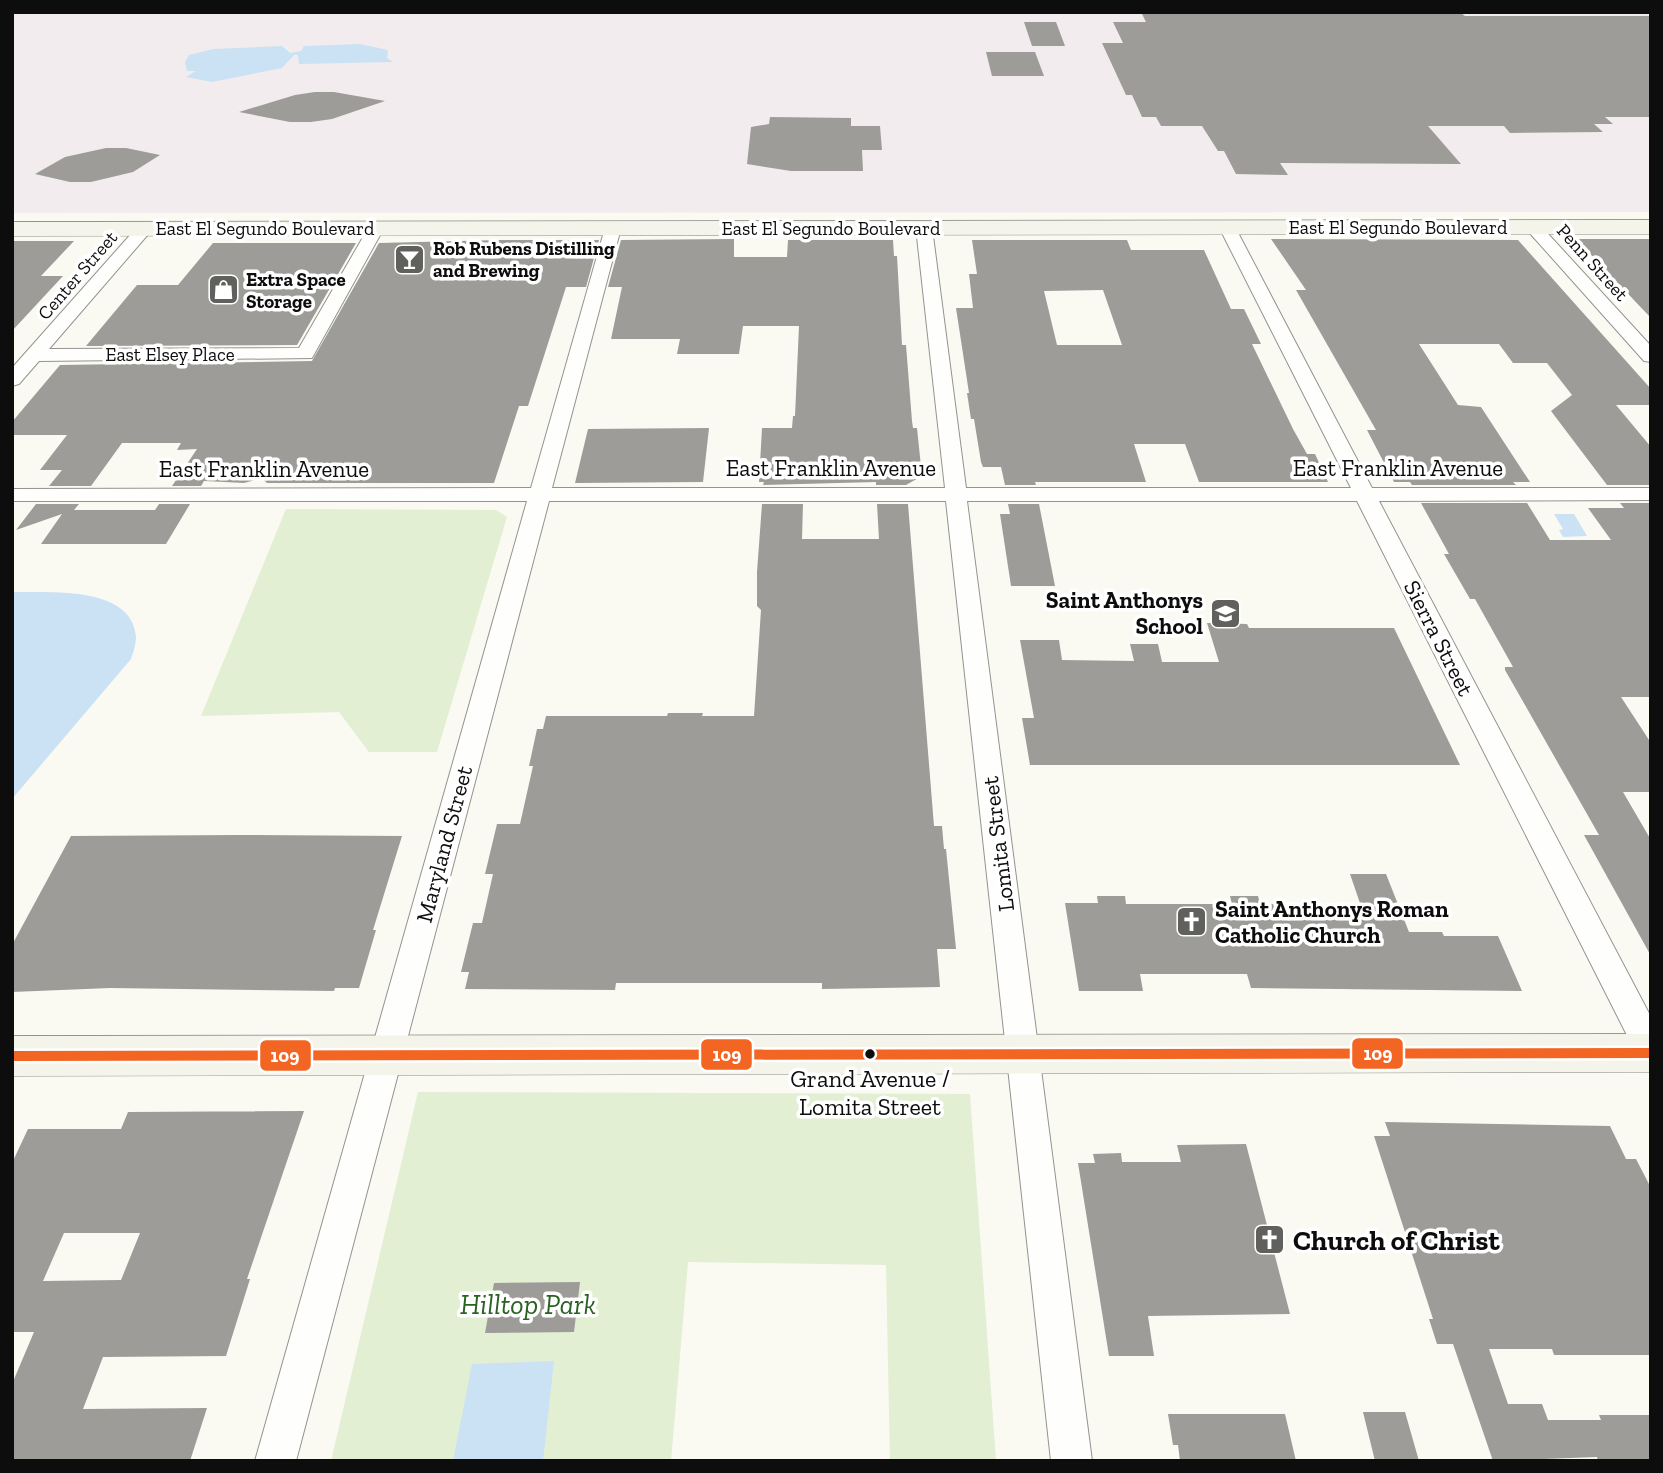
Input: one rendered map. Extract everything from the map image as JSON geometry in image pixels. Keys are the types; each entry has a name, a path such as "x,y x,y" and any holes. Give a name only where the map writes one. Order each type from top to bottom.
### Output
{"main road":[{"name":"East El Segundo Boulevard","path":"12,229 1651,227"},
{"path":"12,1056 1651,1051"}],"street":[{"name":"Sierra Street","path":"1227,227 1651,1051"},
{"name":"Penn Street","path":"1533,227 1651,357"},
{"name":"Center Street","path":"12,380 145,228"},
{"path":"305,354 376,228"},
{"name":"Maryland Street","path":"275,1461 613,228"},
{"name":"Lomita Street","path":"924,228 1072,1461"},
{"name":"East Elsey Place","path":"34,355 305,354"},
{"name":"East Franklin Avenue","path":"12,495 1651,494"}],"shaded area":[{"path":"12,12 1651,12 1651,212 12,213"}],"green space":[{"path":"286,509 496,510 507,517 437,752 369,752 339,712 201,716"},
{"name":"Hilltop Park","path":"418,1092 970,1094 996,1461 890,1461 886,1265 688,1262 671,1461 331,1461"}],"water":[{"path":"360,44 388,50 387,58 393,62 299,64 298,55 294,55 282,68 212,82 186,77 196,71 187,71 185,62 189,55 213,49 282,46 290,53 301,51 304,46"},
{"path":"1554,514 1574,514 1587,536 1563,537 1559,530 1563,529"},
{"path":"12,592 66,593 105,600 120,608 131,620 136,637 131,659 12,799"},
{"path":"554,1361 543,1461 453,1461 472,1364"}],"building":[{"path":"1461,13 1465,16 1651,16 1651,117 1605,117 1613,124 1594,124 1603,132 1510,133 1504,126 1428,126 1461,164 1280,163 1288,175 1236,174 1224,151 1218,151 1202,126 1161,126 1156,117 1142,117 1132,95 1126,95 1102,43 1123,43 1113,22 1146,22 1142,14"},
{"path":"1024,22 1056,22 1065,46 1032,46"},
{"path":"986,52 1035,52 1044,76 992,76"},
{"path":"334,92 385,101 332,119 311,122 290,122 239,112 295,95"},
{"path":"770,117 851,118 851,126 880,126 882,150 862,150 863,171 791,171 747,164 751,127 769,124"},
{"path":"106,148 126,148 160,155 133,172 91,182 70,182 35,174 65,157"},
{"path":"734,239 734,257 787,257 788,240 893,240 894,256 897,256 902,345 906,345 912,421 913,428 917,428 922,476 906,485 876,485 876,482 763,485 764,482 759,482 762,428 792,428 795,416 799,326 743,326 739,354 677,354 680,339 611,339 622,287 608,287 621,240"},
{"path":"1271,239 1518,240 1651,389 1651,405 1616,405 1651,447 1651,485 1607,485 1551,411 1572,395 1547,363 1513,363 1499,344 1419,344 1458,405 1481,407 1530,482 1513,482 1516,485 1412,485 1410,482 1394,482 1367,430 1376,430 1296,290 1306,290"},
{"path":"1576,239 1651,239 1651,318"},
{"path":"599,240 586,287 566,287 528,406 519,406 494,483 267,483 262,478 244,483 204,481 201,486 172,486 197,449 177,450 181,443 122,443 91,486 49,486 62,470 40,470 67,435 12,435 12,422 60,365 312,361 379,243"},
{"path":"972,240 1127,240 1131,250 1204,250 1231,309 1244,309 1261,344 1252,344 1293,429 1307,454 1315,454 1328,482 1199,482 1185,444 1134,444 1146,482 1035,482 1036,485 1005,485 1001,467 983,467 967,393 956,308 973,308 969,274 977,274","holes":["1103,290 1122,345 1057,345 1044,291"]},
{"path":"12,241 74,241 41,276 63,276 12,331"},
{"name":"Extra Space Storage","path":"213,243 356,243 297,345 86,346 137,285 178,285"},
{"path":"709,428 703,482 575,483 588,429"},
{"path":"1421,503 1527,503 1550,540 1611,540 1588,508 1624,508 1620,503 1651,503 1651,697 1621,697 1651,743 1651,792 1623,792 1651,840 1651,956 1584,835 1599,835 1505,670 1505,667 1513,667 1475,599 1470,599 1444,554 1449,554"},
{"path":"36,504 79,504 74,510 155,510 159,504 190,504 166,544 41,544 62,514 16,530"},
{"path":"762,504 803,504 802,539 879,539 877,504 908,504 934,826 942,826 956,949 937,949 940,987 822,989 822,983 616,983 615,990 465,989 469,972 461,972 473,923 482,923 493,874 485,874 497,824 520,824 533,766 529,766 537,729 543,729 546,716 667,716 668,713 703,713 702,716 754,716 761,610 757,606 757,572"},
{"path":"1008,504 1039,504 1055,586 1011,586 1000,514 1010,514"},
{"path":"1207,623 1247,624 1249,628 1394,628 1460,765 1030,765 1022,718 1034,718 1020,640 1059,640 1062,660 1134,661 1130,644 1158,644 1162,662 1219,662"},
{"path":"71,836 402,836 373,930 376,930 359,988 335,988 334,991 110,988 12,992 12,945"},
{"path":"1350,874 1386,874 1409,932 1442,932 1444,936 1498,936 1522,991 1251,988 1247,974 1140,974 1143,991 1079,991 1065,903 1098,903 1097,896 1125,896 1126,904 1232,904 1230,896 1258,896 1260,904 1295,904 1297,912 1363,912"},
{"path":"304,1111 247,1279 250,1279 226,1356 103,1357 83,1409 207,1408 190,1461 12,1461 12,1384 34,1332 12,1332 12,1163 28,1129 121,1129 128,1112","holes":["64,1233 140,1233 121,1280 43,1281"]},
{"path":"1385,1122 1610,1126 1626,1159 1636,1159 1651,1188 1651,1355 1554,1355 1552,1349 1489,1349 1508,1404 1542,1404 1548,1420 1601,1420 1599,1415 1651,1415 1651,1461 1598,1461 1597,1457 1493,1461 1453,1344 1437,1344 1429,1319 1433,1319 1374,1136 1390,1136"},
{"path":"1246,1144 1290,1314 1148,1316 1154,1356 1109,1356 1078,1163 1095,1163 1093,1154 1121,1153 1122,1162 1181,1162 1177,1145"},
{"path":"580,1282 574,1332 485,1333 494,1283"},
{"path":"1363,1412 1405,1412 1419,1461 1375,1461"},
{"path":"1168,1414 1285,1414 1296,1461 1180,1461 1178,1445 1173,1445"}],"transit line":[{"name":"109","path":"12,1056 1651,1053"}],"place":[{"name":"Rob Rubens Distilling and Brewing","path":"410,259"},
{"name":"Extra Space Storage","path":"223,290"},
{"name":"Saint Anthonys School","path":"1226,613"},
{"name":"Saint Anthonys Roman Catholic Church","path":"1192,922"},
{"name":"Grand Avenue / Lomita Street","path":"870,1054"},
{"name":"Church of Christ","path":"1270,1240"}]}
